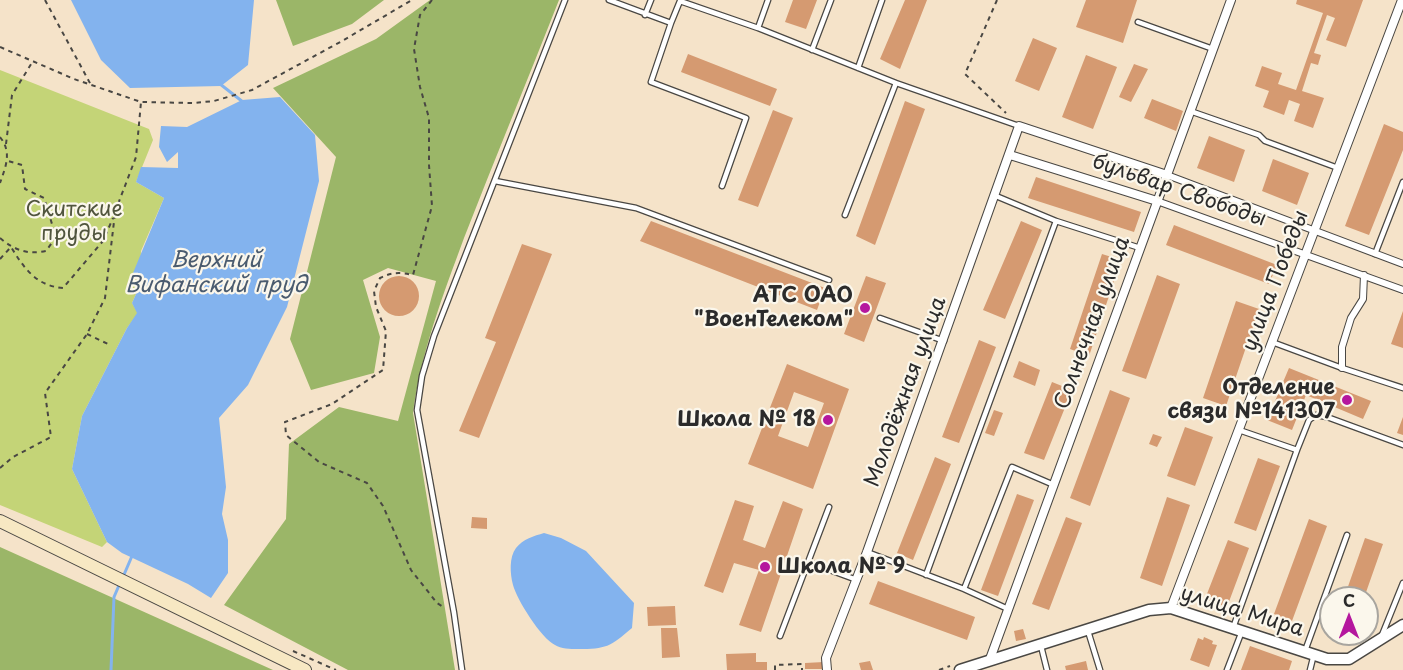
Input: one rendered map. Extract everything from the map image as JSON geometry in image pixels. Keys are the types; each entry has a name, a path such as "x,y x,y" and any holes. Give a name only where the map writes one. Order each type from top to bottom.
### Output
{"main road":[{"path":"0,521 305,670"}],"street":[{"name":"Солнечная улица","path":"990,659 1231,0"},
{"name":"улица Победы","path":"1171,608 1402,0"},
{"name":"Молодёжная улица","path":"827,670 826,658 857,580 944,341 1019,126"},
{"name":"бульвар Свободы","path":"1019,126 1167,175 1403,264"},
{"name":"бульвар Свободы","path":"1010,155 1157,201 1403,290"},
{"path":"1342,368 1342,347 1351,318 1363,299 1364,275"},
{"name":"улица Мира","path":"955,668 1149,610 1171,608 1327,659 1349,659 1403,625"}],"lane":[{"path":"462,670 454,613 417,411 422,376 434,336 565,0"},
{"path":"609,0 671,23"},
{"path":"645,15 651,0"},
{"path":"758,28 768,0"},
{"path":"812,50 831,0"},
{"path":"858,68 882,0"},
{"path":"722,186 746,118 651,82 680,1 758,28 896,83 1019,126"},
{"path":"1138,22 1213,49"},
{"path":"844,215 896,83"},
{"path":"1190,111 1259,135 1265,141 1338,168"},
{"path":"495,181 636,208 829,280"},
{"path":"1375,254 1403,182"},
{"path":"996,196 1056,221 1140,248"},
{"path":"926,575 1056,221"},
{"path":"880,318 944,341"},
{"path":"1272,342 1403,388"},
{"path":"1227,670 1237,630 1309,420 1316,415 1327,417 1403,445"},
{"path":"1239,430 1297,450"},
{"path":"964,589 1012,467 1054,485"},
{"path":"780,636 829,507"},
{"path":"1310,670 1309,653 1347,535"},
{"path":"867,552 964,589 1008,609"},
{"path":"808,562 857,580"},
{"path":"1380,640 1403,584"},
{"path":"1087,629 1100,670"},
{"path":"1040,643 1047,670"}],"path":[{"path":"45,0 91,85"},
{"path":"0,47 91,85 141,102 193,103 252,90 342,42 412,0"},
{"path":"432,0 420,15 414,50 420,87 429,118 432,206 413,275 400,272 389,274 380,278 374,291 376,308 386,331 383,370 332,404 285,422 286,435 319,462 367,483 383,506 411,570 437,603 454,613"},
{"path":"997,0 965,74 1019,126"},
{"path":"0,183 8,161 6,144 12,95 33,61"},
{"path":"0,238 11,247 26,271 51,287 63,288 103,241 115,213 136,157 141,102"},
{"path":"0,137 6,144"},
{"path":"8,161 22,165 25,189 44,198 56,237 46,251 32,254 11,247"},
{"path":"0,468 13,457 51,437 45,393 87,334 105,298 115,213"},
{"path":"0,259 11,247"},
{"path":"87,334 110,345"},
{"path":"775,670 775,665 802,664 802,670"},
{"path":"939,670 955,668"}],"green space":[{"path":"276,0 384,0 352,24 293,46"},
{"path":"430,0 559,0 448,281 421,368 413,413 455,670 348,670 224,605 286,519 289,444 339,407 398,421 436,281 388,268 363,280 380,337 374,373 311,390 290,339 336,157 273,88 376,39"},
{"name":"Скитские пруды","path":"0,70 149,129 153,140 136,182 164,198 141,251 140,285 132,303 138,313 127,328 82,416 72,469 107,542 102,547 0,505"},
{"path":"0,547 273,670 0,670"}],"water":[{"path":"71,0 254,0 248,65 221,86 130,88 101,60"},
{"name":"Верхний Вифанский пруд","path":"280,97 315,135 319,181 287,307 248,385 219,418 226,487 222,514 228,540 228,573 211,598 188,584 122,553 107,542 72,469 82,416 137,313 132,303 140,285 133,273 164,198 136,182 141,167 178,168 178,152 167,162 159,147 161,126 187,127 242,100"},
{"path":"544,533 561,538 586,551 634,603 632,628 613,643 587,649 557,646 543,635 524,609 512,581 512,556 522,542"}],"building":[{"path":"793,0 817,0 806,29 785,22"},
{"path":"905,0 927,0 900,69 880,59"},
{"path":"1086,0 1137,0 1123,43 1076,27"},
{"path":"1297,0 1363,0 1346,47 1326,40 1335,18 1327,15 1314,53 1321,55 1318,65 1311,63 1302,91 1324,98 1313,128 1294,121 1300,104 1289,100 1284,115 1263,107 1269,91 1255,86 1262,66 1282,73 1278,84 1296,90 1323,13 1296,4"},
{"path":"1033,38 1057,48 1039,91 1015,81"},
{"path":"688,54 777,89 770,106 681,72"},
{"path":"1086,55 1117,67 1093,129 1062,117"},
{"path":"1134,64 1148,69 1131,102 1119,97"},
{"path":"1152,99 1183,111 1176,131 1144,118"},
{"path":"905,101 925,109 875,245 856,236"},
{"path":"773,110 793,118 758,207 738,200"},
{"path":"1384,124 1403,132 1403,150 1369,235 1345,226"},
{"path":"1209,136 1245,150 1234,182 1197,168"},
{"path":"1273,159 1309,173 1297,205 1262,191"},
{"path":"1036,177 1141,212 1134,232 1028,198"},
{"path":"651,221 825,288 817,310 640,241"},
{"path":"1021,221 1042,230 1005,319 983,310"},
{"path":"1174,225 1277,265 1269,284 1166,245"},
{"path":"522,244 552,254 479,438 459,431 496,342 485,338"},
{"path":"1102,254 1121,260 1089,356 1070,349"},
{"path":"1157,275 1180,284 1146,379 1122,371"},
{"path":"399,276 413,282 419,296 413,310 399,316 385,310 379,296 385,282"},
{"name":"АТС ОАО \"ВоенТелеком\"","path":"866,276 886,283 864,342 844,334"},
{"path":"1236,301 1259,309 1226,406 1203,398"},
{"path":"1403,311 1403,348 1391,344"},
{"path":"979,340 996,347 959,443 942,437"},
{"path":"1019,361 1040,370 1035,386 1013,377"},
{"name":"Школа № 18","path":"787,364 849,389 813,489 748,464","holes":["794,392 824,403 808,447 778,436"]},
{"path":"1289,368 1371,401 1363,419 1306,395 1292,430 1267,420"},
{"path":"1052,382 1072,390 1044,460 1024,453"},
{"path":"1110,390 1130,398 1090,506 1070,498"},
{"path":"994,410 1003,413 994,436 985,433"},
{"path":"1403,417 1403,435 1397,433"},
{"path":"1185,427 1213,437 1195,486 1167,476"},
{"path":"1153,434 1162,437 1157,447 1149,444"},
{"path":"935,457 951,464 913,560 897,553"},
{"path":"1258,458 1280,466 1256,531 1234,523"},
{"path":"1017,494 1034,500 998,596 981,590"},
{"path":"1167,497 1190,505 1162,586 1140,578"},
{"name":"Школа № 9","path":"735,500 754,506 743,540 765,548 783,501 803,509 761,632 739,625 759,570 734,563 723,593 704,586"},
{"path":"472,517 487,518 487,529 471,528"},
{"path":"1066,517 1082,523 1049,610 1032,604"},
{"path":"1309,519 1327,526 1292,621 1274,614"},
{"path":"1365,538 1383,544 1368,586 1348,586"},
{"path":"1228,540 1249,548 1227,607 1205,599"},
{"path":"878,581 975,617 967,640 869,604"},
{"path":"675,606 676,625 648,626 647,607"},
{"path":"661,628 677,628 680,657 662,658"},
{"path":"1023,629 1026,639 1016,641 1014,631"},
{"path":"1204,637 1217,645 1209,667 1190,660 1198,638 1203,640"},
{"path":"1250,646 1292,661 1289,670 1241,670"},
{"path":"756,653 756,662 767,662 767,670 727,670 726,654"},
{"path":"870,661 873,670 861,670 859,663"},
{"path":"1086,661 1088,670 1066,670 1065,666"},
{"path":"824,662 824,669 805,669 805,663"}],"waterway":[{"path":"220,84 243,102"},
{"path":"123,577 132,556"},
{"path":"111,670 114,597 120,583"}],"place":[{"name":"АТС ОАО \"ВоенТелеком\"","path":"865,308"},
{"name":"Отделение связи №141307","path":"1347,400"},
{"name":"Школа № 18","path":"828,420"},
{"name":"Школа № 9","path":"765,567"}]}
